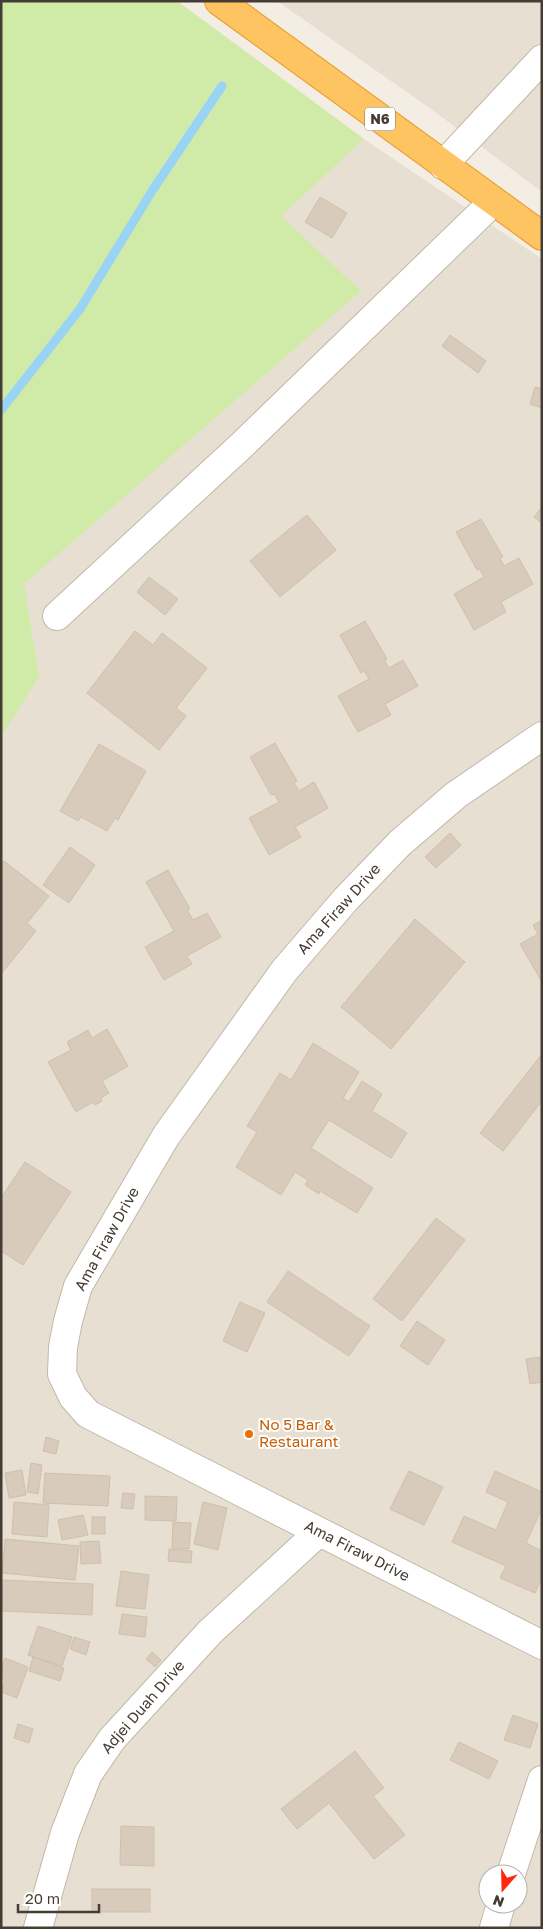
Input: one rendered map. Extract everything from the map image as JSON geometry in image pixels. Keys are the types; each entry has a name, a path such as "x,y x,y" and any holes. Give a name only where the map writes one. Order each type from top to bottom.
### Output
{"highway":[{"name":"N6","path":"219,1 542,236"}],"street":[{"path":"443,165 542,59"},
{"path":"57,616 242,445 493,202"},
{"name":"Ama Firaw Drive","path":"542,736 456,795 400,843 346,899 284,971 166,1136 78,1286 62,1346 62,1374 73,1397 88,1414 542,1645"},
{"name":"Adjei Duah Drive","path":"38,1928 64,1833 88,1774 112,1739 210,1632 319,1532"},
{"path":"514,1864 541,1783"},
{"path":"494,1928 498,1914"}],"shaded area":[{"path":"1,1 177,1 364,139 542,259 542,1928 1,1928"},
{"path":"277,1 542,1 542,192 431,109"}],"green space":[{"path":"1,1 177,1 364,139 281,216 361,291 24,584 39,677 1,736"}],"building":[{"path":"320,197 347,213 332,238 305,222"},
{"path":"450,335 486,361 478,373 442,346"},
{"path":"535,387 542,389 542,408 530,404"},
{"path":"542,507 542,523 534,517"},
{"path":"307,515 336,550 280,597 250,561"},
{"path":"481,519 503,557 500,558 504,566 519,558 533,584 501,602 506,612 474,630 454,594 484,577 480,569 477,570 456,532"},
{"path":"149,577 178,599 165,615 137,592"},
{"path":"365,621 387,659 384,660 389,668 403,660 418,686 385,704 391,715 358,732 338,696 369,679 364,671 361,673 340,635"},
{"path":"135,631 153,645 162,633 207,668 176,708 186,716 159,750 87,693"},
{"path":"275,743 297,781 294,783 299,791 314,782 328,808 295,827 301,837 269,855 249,818 279,802 274,794 271,795 250,757"},
{"path":"99,744 146,771 118,820 115,818 107,831 81,817 78,821 60,811"},
{"path":"450,833 461,845 436,868 425,857"},
{"path":"70,847 95,865 69,903 43,885"},
{"path":"4,861 49,896 27,923 36,931 2,973 1,864"},
{"path":"168,870 190,909 187,910 193,920 207,913 221,937 187,956 192,964 164,980 145,947 174,931 146,882"},
{"path":"415,919 465,962 391,1049 341,1007"},
{"path":"542,920 542,982 520,944 538,934 533,925"},
{"path":"107,1029 128,1066 102,1081 109,1093 101,1098 102,1101 95,1105 93,1102 76,1112 48,1062 71,1050 67,1042 88,1030 92,1038"},
{"path":"313,1043 359,1072 343,1098 349,1102 362,1081 382,1094 372,1111 407,1133 391,1158 329,1120 311,1148 373,1188 357,1213 320,1191 319,1194 305,1185 308,1180 295,1172 281,1195 236,1167 257,1132 247,1126 280,1073 291,1080"},
{"path":"542,1054 542,1101 503,1151 480,1133"},
{"path":"25,1162 71,1192 23,1265 1,1251 1,1198"},
{"path":"436,1218 465,1240 402,1321 373,1299"},
{"path":"288,1271 370,1326 349,1356 267,1302"},
{"path":"240,1302 265,1313 247,1352 223,1341"},
{"path":"417,1321 445,1340 428,1365 400,1346"},
{"path":"542,1357 542,1382 530,1384 526,1359"},
{"path":"46,1437 59,1441 56,1454 43,1451"},
{"path":"31,1463 42,1465 38,1494 27,1492"},
{"path":"22,1470 26,1495 9,1498 5,1473"},
{"path":"409,1471 443,1487 424,1525 390,1509"},
{"path":"495,1471 542,1492 542,1508 526,1543 542,1551 542,1578 535,1593 500,1578 506,1566 452,1542 464,1516 496,1530 508,1502 486,1492"},
{"path":"45,1473 110,1476 108,1506 43,1503"},
{"path":"123,1493 135,1494 133,1509 121,1508"},
{"path":"145,1496 177,1497 176,1521 145,1520"},
{"path":"14,1502 49,1505 47,1537 12,1534"},
{"path":"203,1502 227,1508 218,1550 194,1544"},
{"path":"83,1515 88,1535 62,1540 58,1520"},
{"path":"92,1517 105,1517 105,1534 92,1534"},
{"path":"173,1522 191,1523 189,1549 172,1548"},
{"path":"5,1539 79,1546 75,1580 2,1573"},
{"path":"99,1541 101,1563 81,1564 80,1542"},
{"path":"169,1549 192,1551 191,1563 168,1561"},
{"path":"121,1571 149,1575 145,1609 116,1606"},
{"path":"1,1580 93,1584 92,1615 1,1611"},
{"path":"122,1614 147,1617 145,1637 119,1634"},
{"path":"38,1626 72,1637 62,1666 28,1655"},
{"path":"74,1637 90,1642 86,1655 70,1649"},
{"path":"152,1652 161,1660 155,1667 146,1659"},
{"path":"33,1657 64,1668 60,1681 29,1671"},
{"path":"5,1658 28,1667 17,1698 1,1692 5,1679 1,1677 1,1668"},
{"path":"513,1715 538,1724 530,1748 504,1740"},
{"path":"18,1724 33,1729 29,1743 14,1738"},
{"path":"459,1742 498,1761 489,1779 450,1760"},
{"path":"355,1751 384,1788 373,1796 405,1835 374,1859 329,1803 297,1829 281,1809"},
{"path":"121,1826 154,1827 154,1866 120,1865"},
{"path":"92,1889 150,1889 150,1912 92,1912"}],"waterway":[{"path":"1,410 80,309 152,191 222,86"}],"place":[{"name":"No 5 Bar & Restaurant","path":"249,1434"}]}
